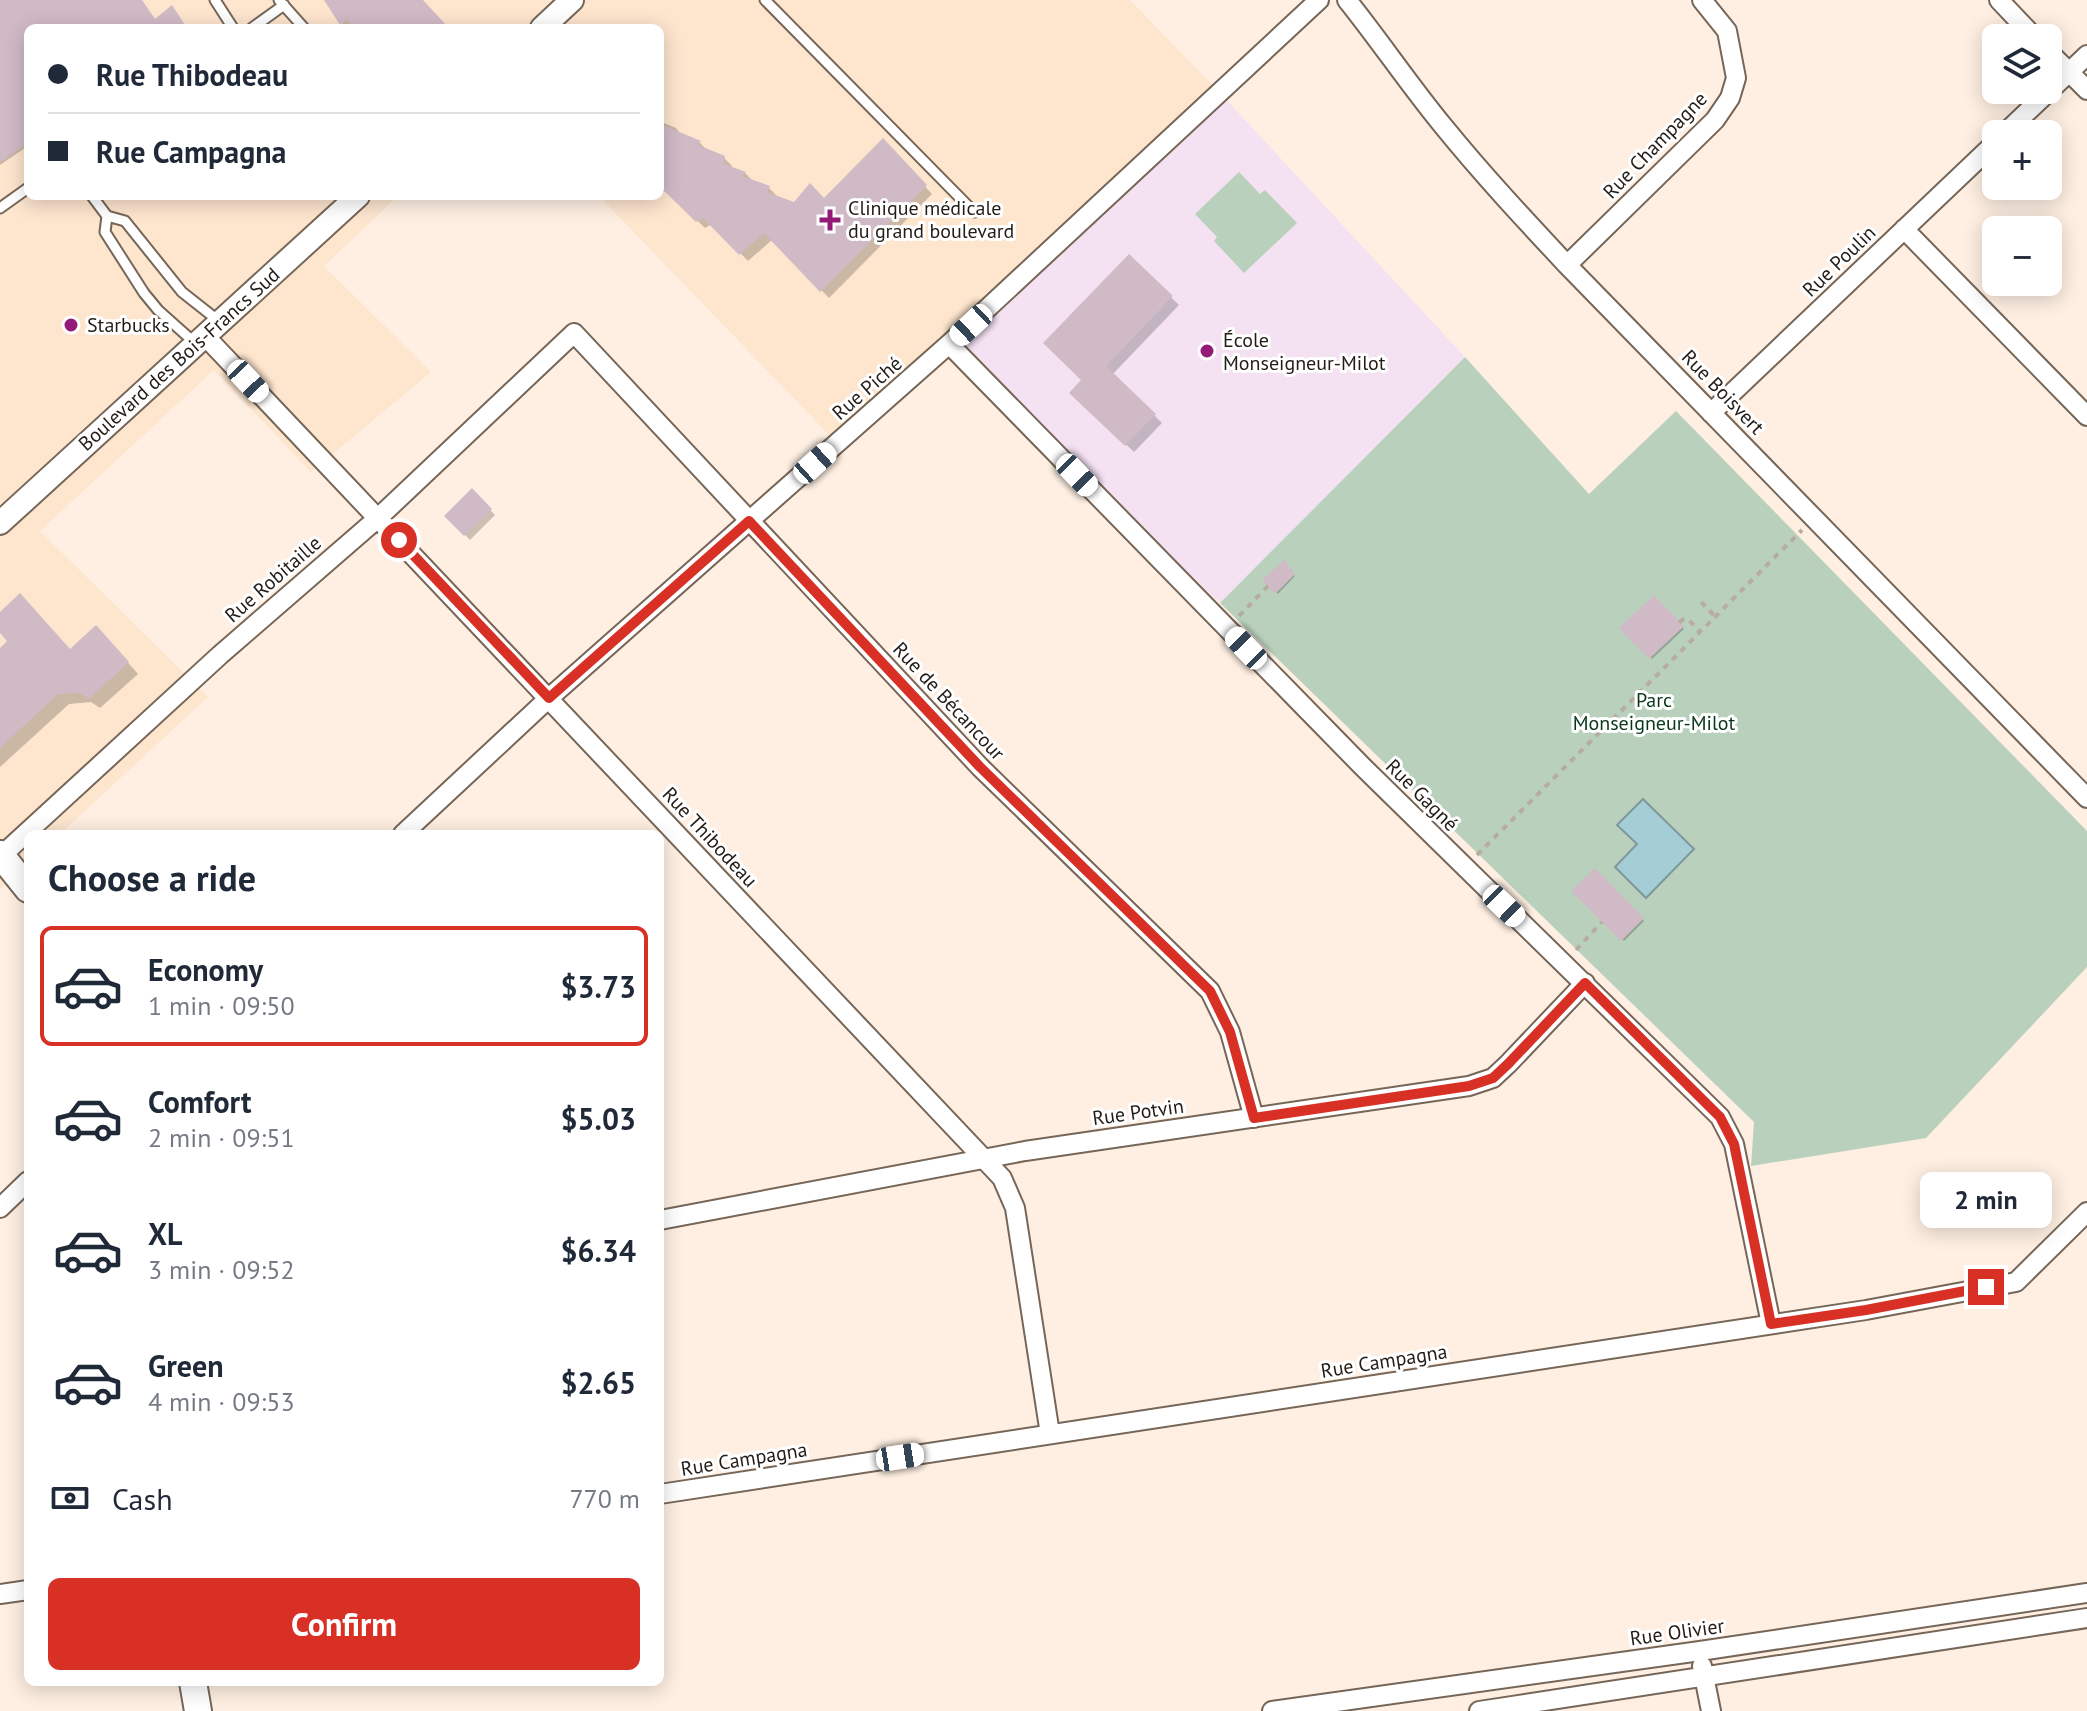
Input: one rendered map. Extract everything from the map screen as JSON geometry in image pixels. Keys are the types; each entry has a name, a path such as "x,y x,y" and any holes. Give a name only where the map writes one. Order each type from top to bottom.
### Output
{"main road":[{"path":"0,856 24,884"},
{"path":"194,1686 198,1711"}],"street":[{"path":"546,24 572,0"},
{"name":"Rue Piché","path":"407,830 549,698 949,344 1319,0"},
{"name":"Rue Boisvert","path":"1347,0 1442,125 1567,265 2087,798"},
{"name":"Rue Champagne","path":"1567,265 1715,120 1730,98 1736,78 1727,31 1702,0"},
{"path":"1999,0 2022,24"},
{"path":"2019,120 2087,55"},
{"path":"2062,66 2087,90"},
{"name":"Rue Poulin","path":"1711,413 1982,155"},
{"name":"Boulevard des Bois-Francs Sud","path":"0,523 354,200"},
{"path":"1904,229 2087,416"},
{"name":"Rue Robitaille","path":"28,830 220,655 378,518 574,333"},
{"name":"Rue de Bécancour","path":"574,333 980,767 1210,991 1230,1032 1254,1118"},
{"name":"Rue Thibodeau","path":"207,334 1002,1178 1015,1208 1050,1434"},
{"name":"Rue Gagné","path":"949,344 1363,767 1720,1117 1734,1144 1771,1324"},
{"name":"Rue Robitaille","path":"0,856 24,834"},
{"name":"Rue Potvin","path":"664,1219 982,1159 1469,1086 1493,1078 1585,983"},
{"path":"0,1208 24,1185"},
{"name":"Rue Campagna","path":"664,1493 1866,1310 2016,1282 2087,1212"},
{"path":"0,1594 24,1591"},
{"name":"Rue Olivier","path":"1272,1711 1366,1704 2087,1593"},
{"path":"1479,1711 2087,1618"},
{"path":"1700,1651 1711,1711"}],"lane":[{"path":"215,0 230,24"},
{"path":"765,0 974,212"},
{"path":"257,24 282,2 301,24"},
{"path":"0,208 24,191"},
{"path":"95,200 107,216 125,221 182,292 207,334"},
{"path":"107,216 105,232 158,310 207,334"},
{"path":"1963,1612 1966,1636"}],"path":[{"path":"1464,868 1814,518"},
{"path":"1227,628 1268,586"},
{"path":"1701,602 1716,617"},
{"path":"1679,622 1689,620 1700,632"},
{"path":"1564,963 1602,922"}],"shaded area":[{"path":"0,0 1130,0 1220,93 837,443 603,200 664,200 664,24 24,24 24,200 394,200 324,266 431,372 311,472 214,370 40,531 208,697 64,830 24,830 24,867 0,889"},
{"name":"École Monseigneur-Milot","path":"1220,93 1465,357 1220,603 949,344"}],"green space":[{"path":"1239,172 1260,194 1265,190 1297,223 1244,273 1214,241 1217,237 1195,214"},
{"name":"Parc Monseigneur-Milot","path":"1465,357 1589,494 1676,411 2087,831 2087,967 1926,1138 1751,1166 1754,1122 1220,603"}],"water":[{"path":"1643,799 1694,849 1646,898 1615,867 1637,844 1617,825"}],"building":[{"path":"0,0 142,0 155,19 172,5 184,24 24,24 24,146 0,162"},
{"path":"324,0 423,0 445,24 351,24 346,19 339,24"},
{"path":"664,126 701,141 698,145 725,156 724,164 746,172 742,176 770,186 767,192 794,202 810,183 824,198 883,138 927,185 820,292 764,233 739,255 703,218 696,222 664,191"},
{"path":"1129,254 1173,296 1106,366 1156,414 1125,446 1069,393 1081,380 1043,343"},
{"path":"472,488 492,509 464,536 444,516"},
{"path":"1284,560 1295,574 1275,594 1262,580"},
{"path":"20,593 70,649 96,625 129,662 89,699 79,693 58,694 0,748 0,648 7,641 0,633 0,612"},
{"path":"1654,595 1684,626 1649,659 1619,628"},
{"path":"1595,868 1644,918 1621,941 1571,891"}],"place":[{"name":"Clinique médicale du grand boulevard","path":"830,220"},
{"name":"Starbucks","path":"71,325"},
{"name":"École Monseigneur-Milot","path":"1207,351"}],"route":[{"path":"399,540 549,698 749,521 980,767 1210,991 1230,1032 1254,1118 1469,1086 1493,1078 1585,983 1720,1117 1734,1144 1771,1324 1986,1287"}]}
